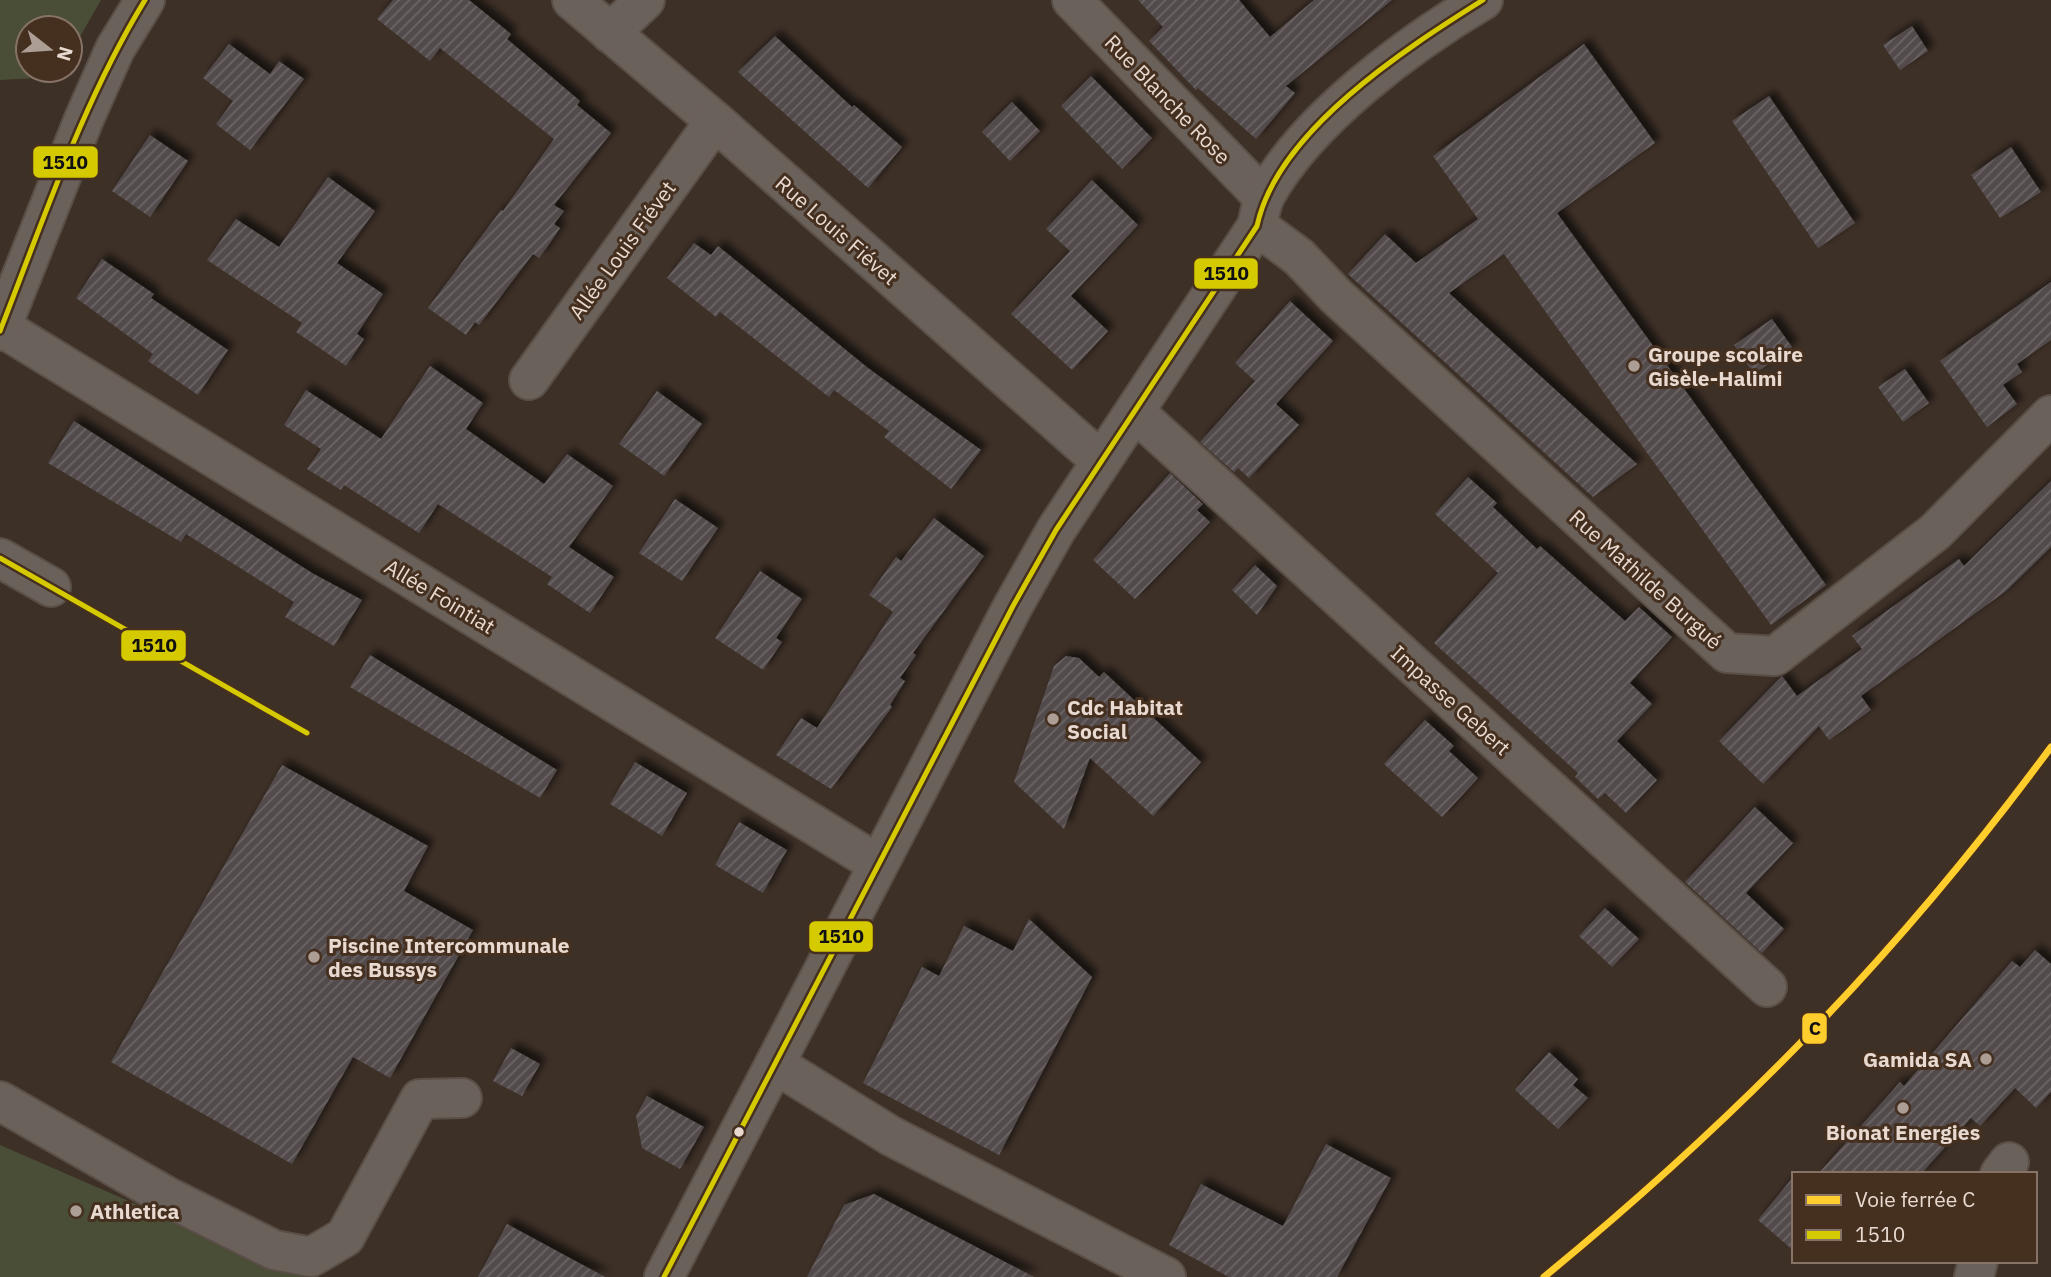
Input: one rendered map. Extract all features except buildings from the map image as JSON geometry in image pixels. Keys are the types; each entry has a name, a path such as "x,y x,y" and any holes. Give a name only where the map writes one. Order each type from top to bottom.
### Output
{"street":[{"path":"1,329 94,96 115,50 145,0"},
{"name":"Rue Louis Fiévet","path":"572,0 715,121 1101,461"},
{"path":"610,33 645,0"},
{"name":"Rue Blanche Rose","path":"1072,0 1260,212"},
{"path":"664,1277 1013,606 1056,530 1135,412 1260,212 1320,125 1354,93 1436,30 1483,0"},
{"name":"Allée Louis Fiévet","path":"529,380 715,121"},
{"name":"Rue Mathilde Burgué","path":"1260,212 1336,296 1727,653 1775,656 1935,532 2051,415"},
{"name":"Allée Fointiat","path":"1,329 878,864"},
{"name":"Impasse Gebert","path":"1135,412 1767,988"},
{"path":"0,558 51,587"},
{"path":"775,1064 891,1136 1166,1277"},
{"path":"0,1101 166,1196 274,1250 311,1257 345,1237 421,1099 462,1098"}],"green space":[{"path":"0,0 101,0 84,30 84,14 14,14 14,79 0,80"},
{"name":"Athletica","path":"0,1145 303,1277 0,1277"}],"rail line":[{"name":"C","path":"1544,1277 1685,1155 1815,1028 1936,894 2051,747"}],"transit line":[{"name":"1510","path":"0,331 83,120 122,39 145,0"},
{"name":"1510","path":"664,1277 1013,606 1056,530 1257,226 1269,191 1290,158 1317,126 1382,68 1483,0"},
{"name":"1510","path":"0,558 307,733"}],"place":[{"name":"Groupe scolaire Gisèle-Halimi","path":"1634,366"},
{"name":"Cdc Habitat Social","path":"1053,719"},
{"name":"Piscine Intercommunale des Bussys","path":"314,957"},
{"name":"Gamida SA","path":"1986,1059"},
{"name":"Bionat Energies","path":"1903,1108"},
{"name":"Athletica","path":"76,1211"}]}
